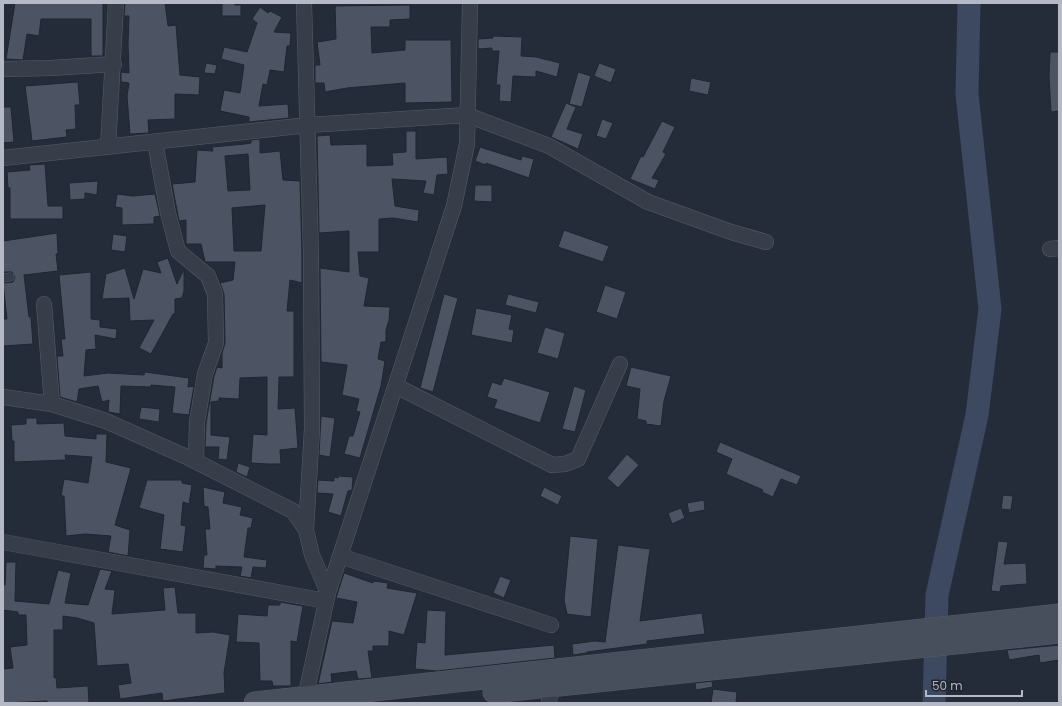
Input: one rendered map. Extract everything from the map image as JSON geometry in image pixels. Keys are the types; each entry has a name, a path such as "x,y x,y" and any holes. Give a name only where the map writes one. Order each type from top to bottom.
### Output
{"main road":[{"path":"255,703 305,700 979,632 1059,615"},
{"path":"979,632 1059,632"},
{"path":"389,703 550,694 848,646"}],"street":[{"path":"108,147 114,64 116,3"},
{"path":"304,3 311,255 312,429 306,530 312,555 327,597"},
{"path":"305,700 327,597 454,206 467,144 470,3"},
{"path":"3,69 114,64"},
{"path":"3,158 308,125 467,115 549,146 648,202 766,242"},
{"path":"155,142 168,213 178,251 208,276 215,294 216,342 205,374 197,422 196,461"},
{"path":"44,304 52,404"},
{"path":"396,386 552,464 565,464 578,459 620,364"},
{"path":"3,397 52,404 106,421 196,461 293,511 306,530"},
{"path":"3,542 327,597"},
{"path":"340,556 551,625"}],"building":[{"path":"15,3 103,3 103,56 91,56 91,19 41,19 39,36 27,34 23,60 6,59"},
{"path":"125,3 165,3 168,26 176,25 180,75 200,77 199,95 175,94 175,119 148,120 149,133 130,134 127,96 129,83 121,82 121,72 129,73 129,16 124,16"},
{"path":"222,3 235,3 235,5 241,5 241,16 222,16"},
{"path":"410,5 410,19 390,20 390,27 371,27 372,53 405,50 405,40 451,40 452,102 405,103 405,83 347,88 325,92 324,83 315,83 315,65 320,65 317,42 336,39 335,6"},
{"path":"260,7 268,13 270,11 282,17 274,32 291,33 290,46 287,46 284,72 270,70 267,85 263,84 259,106 288,104 289,118 249,122 249,117 220,111 224,90 240,93 244,65 221,59 224,47 247,52 257,23 252,19"},
{"path":"493,36 522,37 521,56 536,57 560,63 557,77 536,71 536,77 513,76 511,102 499,101 500,85 496,85 499,51 492,51 492,48 478,49 478,39 493,38"},
{"path":"1050,52 1059,52 1059,111 1051,112 1049,77"},
{"path":"206,63 217,65 215,74 204,73"},
{"path":"599,63 616,69 611,83 594,76"},
{"path":"578,72 591,76 582,107 569,104"},
{"path":"691,78 711,82 708,95 689,91"},
{"path":"78,82 80,105 75,105 76,129 66,130 67,137 32,141 25,86"},
{"path":"566,103 576,107 567,129 583,134 578,149 551,137"},
{"path":"3,107 11,107 14,142 3,143"},
{"path":"602,119 613,123 606,139 596,136"},
{"path":"662,121 675,127 663,152 666,154 652,178 659,180 655,189 630,179 641,156 643,157"},
{"path":"406,131 416,131 416,159 447,157 448,174 437,175 434,195 423,193 426,181 392,179 395,206 419,210 418,222 393,218 379,219 379,252 358,252 360,276 369,278 364,306 390,307 389,320 386,330 386,342 381,342 378,359 385,361 381,386 360,458 344,454 349,436 353,436 360,412 356,411 359,399 342,395 347,365 321,362 320,268 349,272 349,231 319,233 317,136 330,135 331,145 367,144 367,166 393,165 392,153 406,152"},
{"path":"260,139 260,153 280,151 283,180 300,181 302,283 290,280 287,311 294,311 294,377 279,377 278,409 295,408 298,448 280,450 281,464 251,463 253,434 267,435 267,377 240,378 239,399 219,398 219,401 211,402 211,435 230,437 227,460 218,459 219,447 205,447 206,423 214,376 217,367 222,368 222,353 225,343 224,294 220,283 233,280 235,262 205,262 201,244 186,244 186,220 179,221 172,184 195,182 197,150 213,151 212,147 251,143 251,140","holes":["248,154 250,190 228,191 225,156","265,205 261,251 234,251 232,208"]},
{"path":"480,147 521,160 522,156 534,159 529,178 486,163 486,165 475,161"},
{"path":"45,164 48,206 63,206 63,219 10,219 10,188 8,188 7,172 30,170 29,165"},
{"path":"98,181 97,195 85,193 85,199 70,200 69,183"},
{"path":"475,185 492,185 492,202 474,201"},
{"path":"117,194 133,196 155,194 160,216 154,217 154,224 122,225 122,208 115,207"},
{"path":"564,230 609,246 603,262 558,247"},
{"path":"57,233 58,254 56,254 58,271 24,275 29,317 31,317 33,344 3,346 3,319 7,319 3,283 13,282 15,277 12,272 3,272 3,241"},
{"path":"113,234 127,236 125,252 111,250"},
{"path":"168,258 177,284 184,269 184,291 182,298 175,299 175,314 173,314 151,354 139,348 154,320 130,321 129,298 102,299 106,274 125,268 134,299 143,269 161,273 157,262"},
{"path":"91,272 91,319 100,320 100,327 117,329 116,339 95,335 96,349 86,350 84,376 108,373 144,375 145,372 189,378 188,387 194,386 189,415 172,413 175,387 151,385 151,387 121,386 120,414 108,412 109,400 102,402 98,386 79,389 77,402 60,397 57,356 63,356 61,339 65,339 59,275"},
{"path":"605,285 626,292 617,319 596,312"},
{"path":"444,294 458,298 433,392 420,388"},
{"path":"508,294 539,302 536,313 505,305"},
{"path":"476,308 512,315 509,329 514,330 512,343 471,335"},
{"path":"545,327 565,333 558,359 537,353"},
{"path":"631,367 671,376 664,401 661,426 646,424 646,421 637,419 640,389 626,386"},
{"path":"504,378 550,392 540,423 494,408 497,400 487,397 492,382 501,385"},
{"path":"574,386 586,390 575,432 562,429"},
{"path":"141,407 160,409 159,422 139,419"},
{"path":"321,416 335,418 330,457 319,455"},
{"path":"26,418 37,418 37,424 64,423 65,436 96,439 96,434 107,434 106,462 131,468 115,525 130,530 128,556 108,552 111,536 85,534 66,536 64,496 61,496 64,479 88,483 92,457 65,455 66,460 14,462 14,441 12,441 11,425 26,424"},
{"path":"720,442 801,476 797,485 781,479 773,497 762,492 763,490 726,474 732,459 716,452"},
{"path":"627,454 639,465 618,488 607,478"},
{"path":"238,463 250,467 247,477 236,472"},
{"path":"339,476 353,477 352,490 348,491 341,516 328,512 333,494 317,493 318,480 334,481 334,477 338,478"},
{"path":"147,480 182,480 182,483 192,485 189,504 183,502 181,525 186,526 183,552 160,549 164,515 139,508"},
{"path":"203,487 225,492 223,503 242,507 240,515 253,518 251,528 248,528 244,557 267,560 266,568 253,567 251,578 240,576 242,567 216,566 216,569 203,568 204,555 207,555 205,529 210,529 208,507 204,506"},
{"path":"544,487 562,496 558,505 540,496"},
{"path":"1003,495 1013,496 1011,510 1001,509"},
{"path":"704,500 705,510 689,513 687,503"},
{"path":"681,508 685,518 672,524 668,513"},
{"path":"570,536 598,539 591,617 567,614 564,600"},
{"path":"998,541 1008,542 1004,564 1026,563 1027,584 1001,586 1000,592 991,591"},
{"path":"618,545 650,549 640,621 702,613 705,634 647,641 647,644 573,655 572,644 595,641 605,642"},
{"path":"6,562 16,562 15,601 49,604 58,570 71,573 65,603 88,605 100,569 112,571 105,589 115,590 112,614 165,610 163,588 175,587 178,613 196,613 196,633 213,632 230,635 224,673 225,693 163,701 162,693 120,699 118,685 131,683 128,664 97,666 94,623 63,616 63,630 54,630 54,678 56,677 57,688 88,686 89,703 47,703 47,701 3,703 3,669 13,668 10,647 27,645 26,615 18,615 18,612 3,610 3,585 5,585"},
{"path":"344,573 373,583 373,581 388,583 387,588 417,593 404,635 389,631 389,646 373,646 373,651 368,651 372,678 358,679 356,671 331,674 332,682 318,684 332,621 353,623 357,602 336,598"},
{"path":"500,576 511,580 504,598 493,593"},
{"path":"280,602 303,606 297,642 291,641 291,686 273,686 272,681 260,681 259,643 236,642 238,614 267,616 268,605 280,605"},
{"path":"427,610 446,611 445,655 554,645 555,658 437,671 415,669 417,642 425,643"},
{"path":"1059,645 1059,660 1040,663 1039,655 1009,660 1007,650"},
{"path":"712,681 713,687 696,690 695,683"},
{"path":"713,689 737,692 736,703 711,703"}],"waterway":[{"path":"934,703 937,595 977,415 990,309 967,94 969,3"}]}
